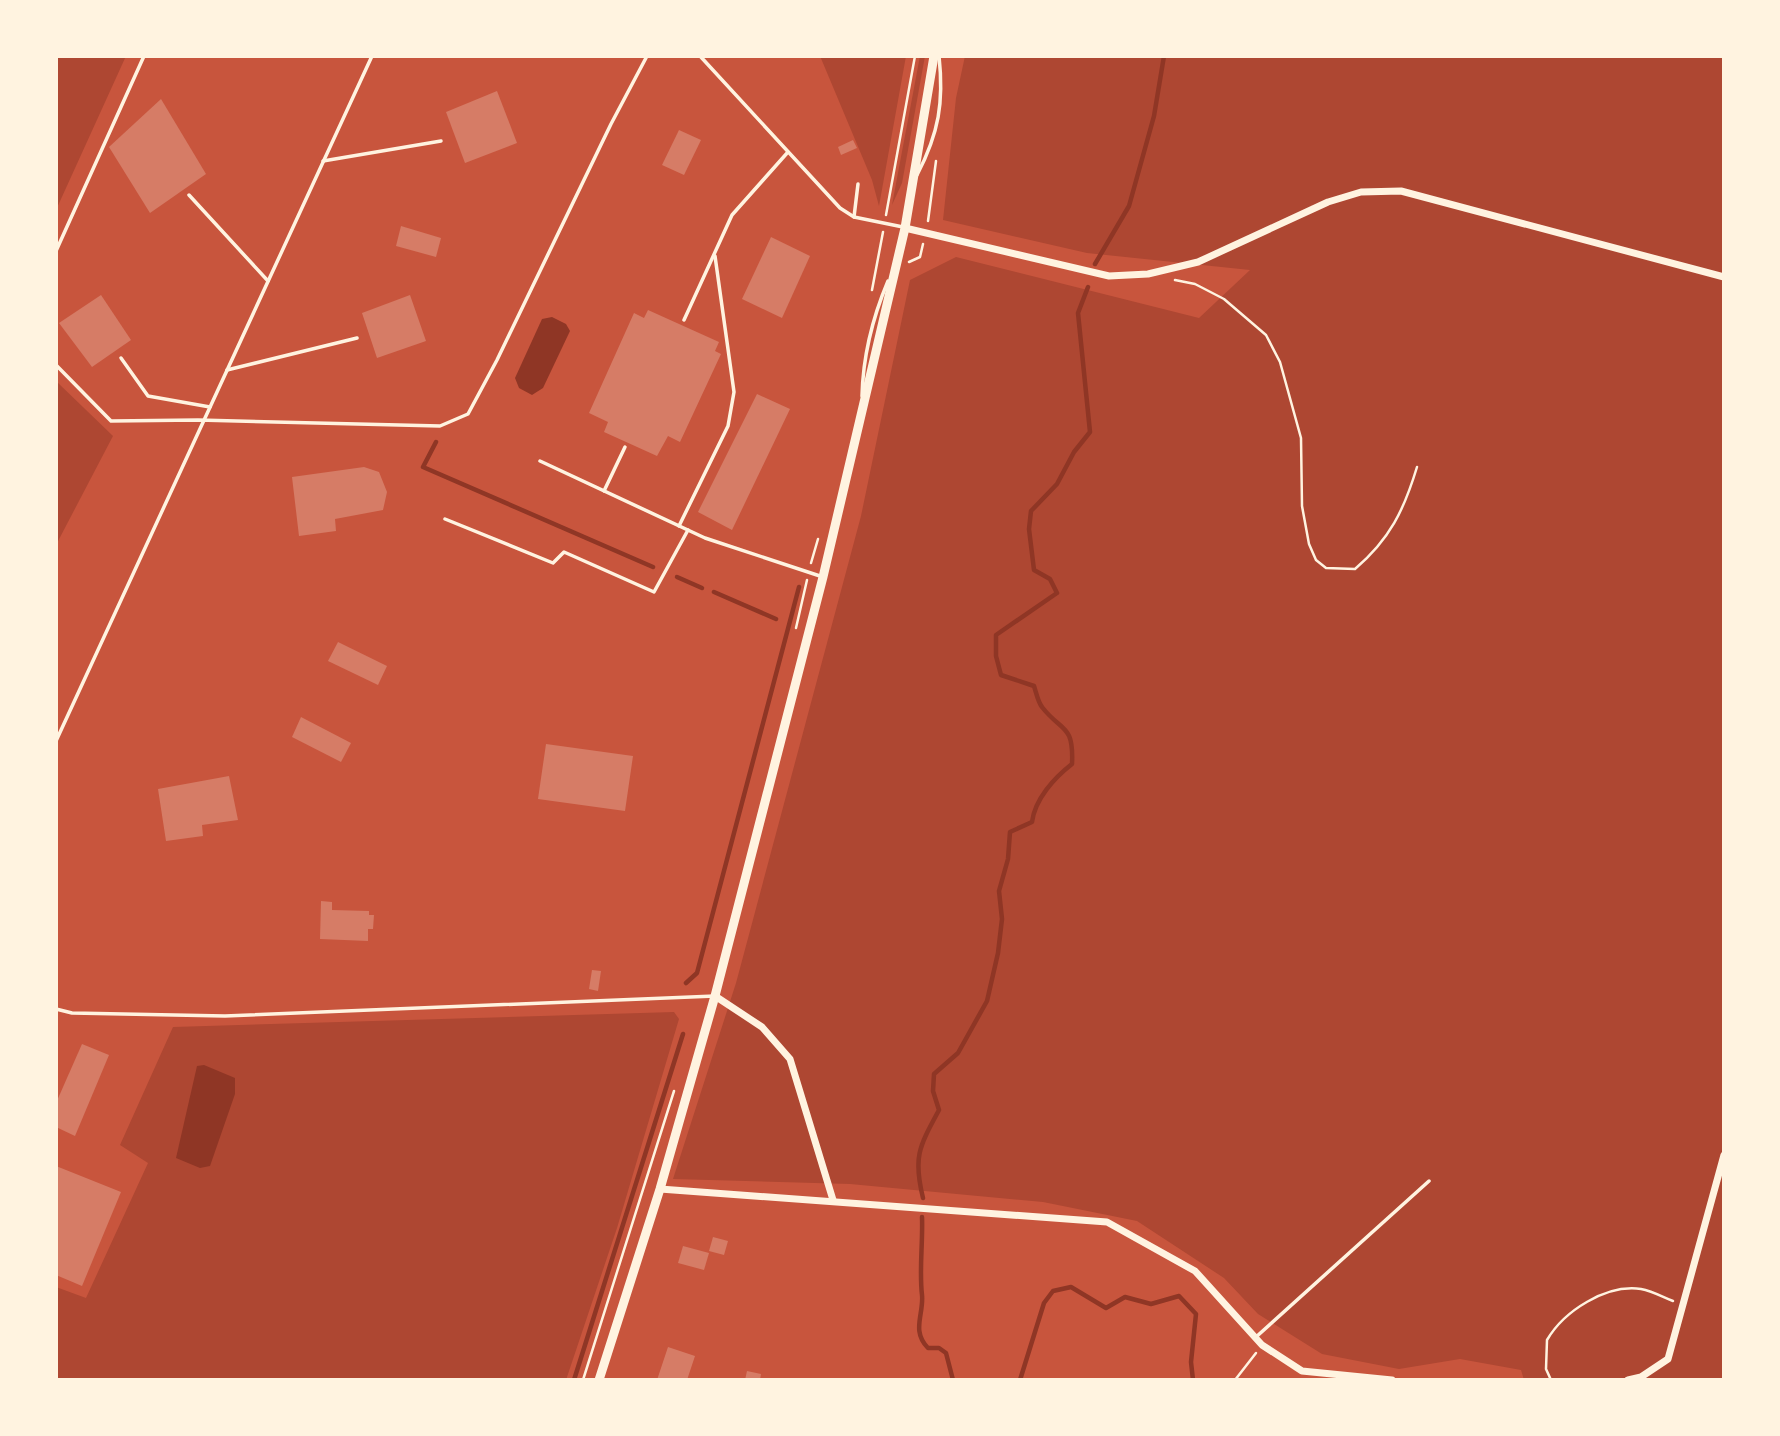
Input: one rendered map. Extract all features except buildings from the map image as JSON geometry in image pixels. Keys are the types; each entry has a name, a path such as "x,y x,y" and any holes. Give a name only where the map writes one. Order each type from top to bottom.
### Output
{"street":[{"path":"600,1380 660,1189 715,996 823,577 905,228 936,56"},
{"path":"905,228 1109,276 1148,274 1198,262 1328,202 1361,192 1401,191 1724,277"},
{"path":"715,996 762,1027 790,1059 833,1200"},
{"path":"1628,1380 1641,1377 1668,1359 1724,1155"},
{"path":"660,1189 1107,1222 1195,1271 1262,1345 1302,1371 1392,1380"}],"lane":[{"path":"56,251 144,56"},
{"path":"56,741 372,56"},
{"path":"56,365 111,421 205,420 440,426 468,414 498,360 611,124 647,56"},
{"path":"699,56 840,208 854,217 905,228"},
{"path":"913,183 933,144 943,93 936,56"},
{"path":"323,161 441,141"},
{"path":"684,320 732,215 788,152"},
{"path":"854,217 858,184"},
{"path":"189,195 268,281"},
{"path":"678,526 728,426 734,392 715,256"},
{"path":"227,370 356,338"},
{"path":"121,358 148,396 211,407"},
{"path":"604,491 625,447"},
{"path":"540,461 678,526 823,577"},
{"path":"445,519 553,563 564,552 654,592 688,530"},
{"path":"56,1009 72,1013 225,1016 715,996"},
{"path":"1256,1337 1429,1181"}],"path":[{"path":"872,292 915,56"},
{"path":"878,257 910,262 919,257 926,233 937,157"},
{"path":"1171,279 1195,284 1224,299 1266,335 1280,362 1301,438 1303,525 1317,560 1326,568 1355,569 1366,560 1405,508 1417,467"},
{"path":"793,638 819,533"},
{"path":"583,1380 675,1085"},
{"path":"1551,1380 1546,1369 1547,1340 1585,1302 1616,1292 1641,1289 1683,1305"},
{"path":"1236,1380 1262,1345"}],"shaded area":[{"path":"56,56 126,56 56,210"},
{"path":"820,56 906,56 879,206 872,180"},
{"path":"920,56 925,56 902,183 892,205"},
{"path":"965,56 1724,56 1724,1380 1524,1380 1521,1370 1460,1359 1399,1369 1322,1354 1258,1314 1224,1278 1137,1221 1043,1202 850,1184 673,1179 736,983 861,516 910,280 956,257 1199,318 1250,270 1087,253 943,220 956,98"},
{"path":"552,317 566,324 570,331 543,388 532,395 519,388 515,378 542,319"},
{"path":"56,381 113,436 56,545"},
{"path":"674,1012 679,1019 617,1228 566,1380 56,1380 56,1287 86,1298 148,1163 120,1145 173,1027"},
{"path":"204,1065 235,1078 235,1094 210,1166 200,1168 176,1158 197,1066"}],"waterway":[{"path":"1095,264 1129,206 1154,116 1164,56"},
{"path":"923,1198 918,1162 923,1143 939,1110 933,1091 934,1074 958,1053 987,1001 998,953 1002,919 999,891 1008,859 1010,832 1032,822 1037,805 1046,790 1072,764 1071,741 1065,730 1042,707 1034,686 1001,675 996,656 996,635 1057,593 1050,579 1034,570 1029,529 1031,511 1057,484 1074,452 1090,432 1078,313 1088,287"},
{"path":"436,442 423,467 653,567"},
{"path":"677,577 702,588"},
{"path":"686,983 697,973 799,587"},
{"path":"714,592 776,619"},
{"path":"574,1380 683,1034"},
{"path":"922,1217 920,1335 928,1348 939,1348 946,1353 953,1380"},
{"path":"1020,1380 1044,1303 1053,1291 1071,1287 1106,1308 1125,1297 1151,1304 1179,1296 1196,1314 1191,1362 1193,1380"}]}
